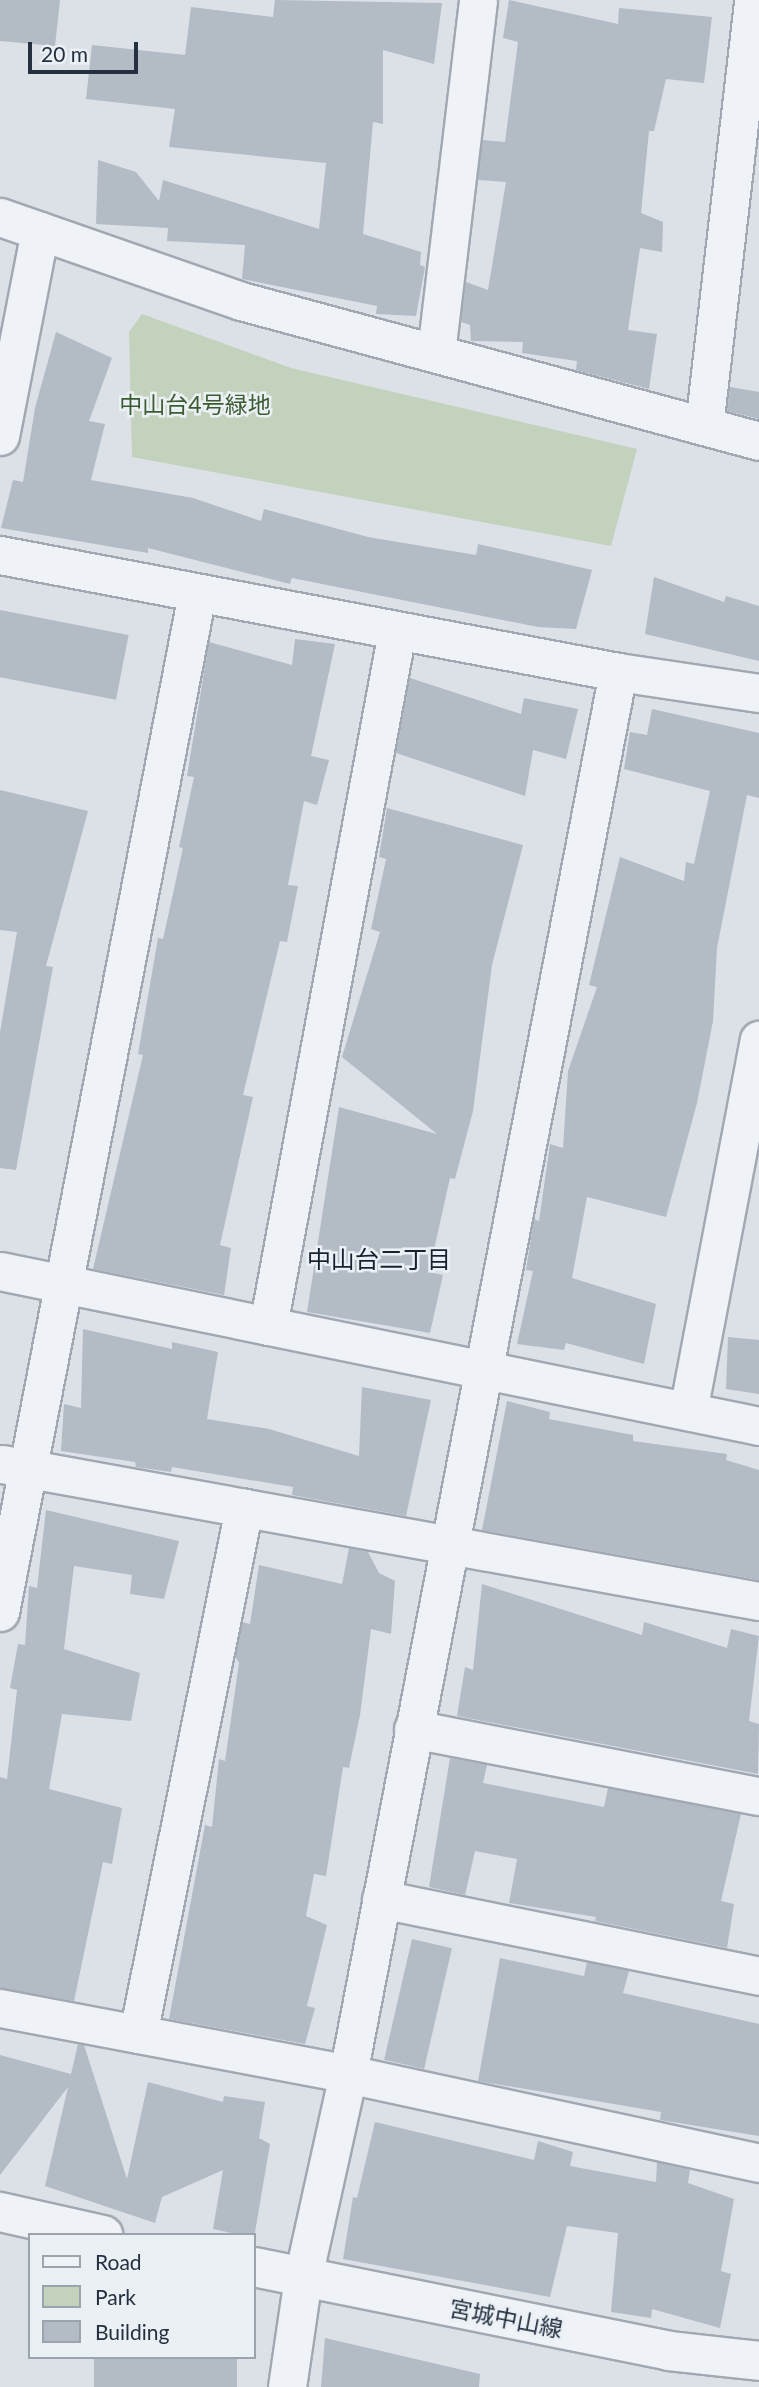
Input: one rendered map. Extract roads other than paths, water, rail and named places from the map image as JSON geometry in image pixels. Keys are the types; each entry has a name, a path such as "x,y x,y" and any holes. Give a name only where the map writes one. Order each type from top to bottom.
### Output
{"street":[{"path":"436,353 478,0"},
{"path":"704,426 753,0"},
{"path":"0,217 241,301 759,441"},
{"path":"0,436 40,231"},
{"path":"0,555 618,672 759,693"},
{"path":"0,1612 12,1466 63,1286 197,594"},
{"path":"268,1326 397,631"},
{"path":"287,2387 303,2277 348,2074 481,1368 618,672"},
{"path":"688,1411 759,1040"},
{"path":"0,1271 759,1426"},
{"path":"12,1466 759,1601"},
{"path":"138,2034 244,1508"},
{"path":"413,1729 759,1796"},
{"path":"381,1899 759,1976"},
{"path":"0,2008 348,2074 759,2162"},
{"path":"0,2213 94,2233"},
{"name":"宮城中山線","path":"256,2267 669,2351 759,2361"}],"district":[{"name":"中山台二丁目","path":"379,1259"}],"park label":[{"name":"中山台4号緑地","path":"195,404"}]}
